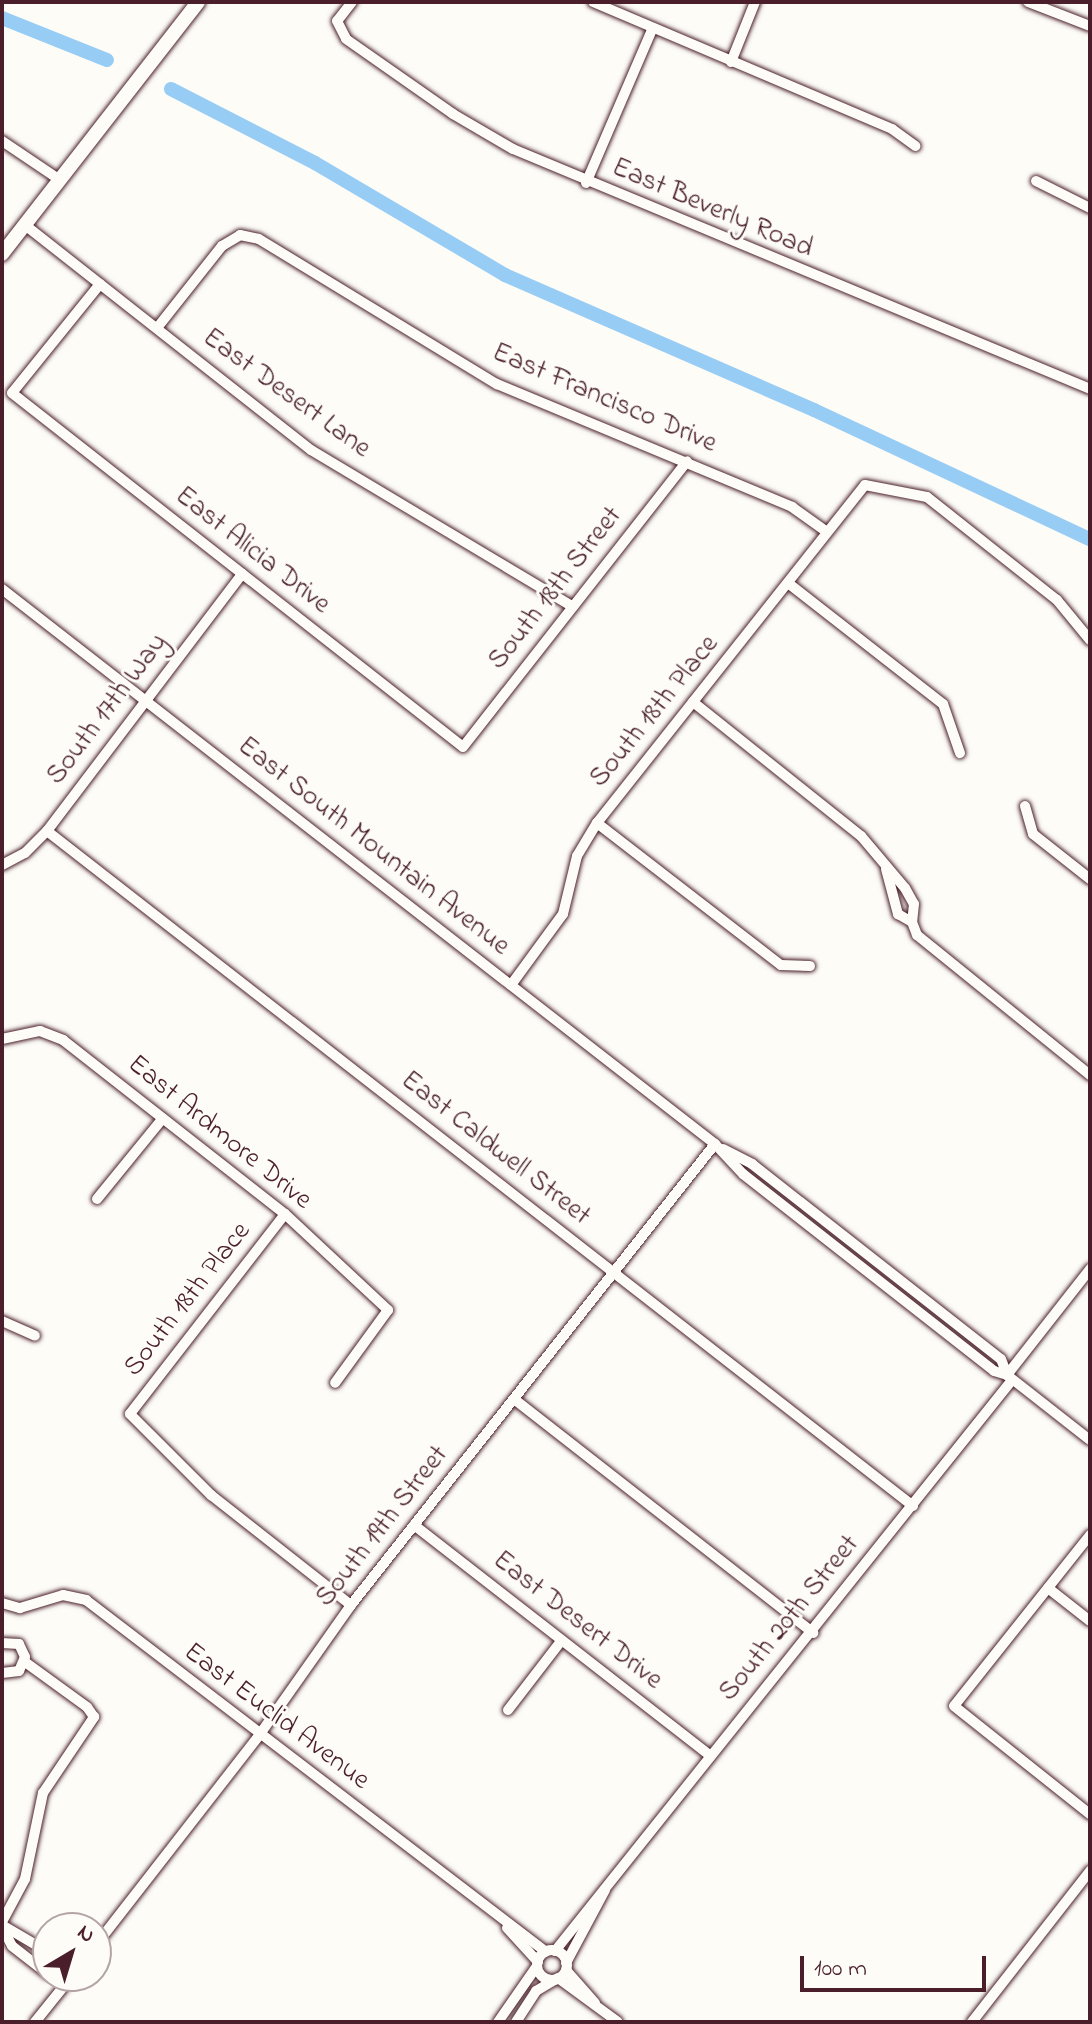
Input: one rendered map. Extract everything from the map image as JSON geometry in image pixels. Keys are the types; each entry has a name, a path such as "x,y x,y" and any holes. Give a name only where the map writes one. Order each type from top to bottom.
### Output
{"main road":[{"path":"2,254 198,2"}],"street":[{"name":"East Beverly Road","path":"352,2 337,21 338,30 453,114 586,183 1090,389"},
{"path":"593,2 652,30 892,129 915,146"},
{"path":"731,62 755,2"},
{"path":"1028,2 1090,26"},
{"path":"586,183 652,30"},
{"path":"2,141 60,180"},
{"path":"1036,181 1090,208"},
{"name":"East Desert Lane","path":"25,225 311,450 573,607"},
{"name":"East Francisco Drive","path":"157,328 222,246 240,235 259,239 497,384 792,507 827,532"},
{"name":"East Alicia Drive","path":"100,284 12,393 463,747"},
{"name":"South 18th Street","path":"463,747 687,461"},
{"name":"South 18th Place","path":"511,985 563,914 577,856 597,823 865,485 927,497 1057,600 1090,640"},
{"name":"South 17th Way","path":"2,865 25,853 47,831 242,574"},
{"path":"788,583 943,704 960,753"},
{"name":"East South Mountain Avenue","path":"2,589 715,1144 752,1164 1001,1359 1010,1378 1090,1440"},
{"path":"693,702 861,836 914,904 912,922"},
{"path":"1025,806 1033,834 1090,879"},
{"path":"597,823 781,965 810,966"},
{"name":"East Caldwell Street","path":"47,831 913,1506"},
{"path":"886,869 898,914 912,922 932,950 1090,1075"},
{"name":"East Ardmore Drive","path":"2,1039 40,1031 63,1040 285,1214 388,1310 335,1383"},
{"path":"97,1199 163,1118"},
{"name":"South 19th Street","path":"112,1924 260,1734 351,1605 715,1144"},
{"name":"South 18th Place","path":"285,1214 130,1414 211,1495 351,1605"},
{"name":"South 20th Street","path":"538,1964 605,1890 813,1633 913,1506 1090,1269"},
{"path":"2,1321 35,1336"},
{"path":"514,1399 813,1633"},
{"name":"East Desert Drive","path":"414,1525 711,1756"},
{"path":"1090,1535 954,1706 1090,1814"},
{"path":"1048,1588 1090,1621"},
{"name":"East Euclid Avenue","path":"2,1603 20,1608 63,1595 86,1600 506,1926 550,1951 561,1973 541,1975 538,1964 506,1926"},
{"path":"508,1710 562,1640"},
{"path":"2,1643 19,1644 25,1662 87,1707 94,1717 43,1793 25,1879 2,1925"},
{"path":"2,1673 15,1673 25,1662"},
{"path":"972,2022 1090,1871"},
{"name":"South 20th Street","path":"516,2022 536,1991 561,1973 605,1890"},
{"path":"2,1925 32,1941"},
{"path":"2,1925 12,1946 32,1962"},
{"path":"26,1957 32,1950"},
{"path":"498,2022 538,1964"},
{"path":"561,1973 618,2022"},
{"path":"35,2022 58,1992"}],"waterway":[{"path":"2,18 107,60"},
{"path":"171,89 315,163 505,275 814,410 1090,539"}]}
